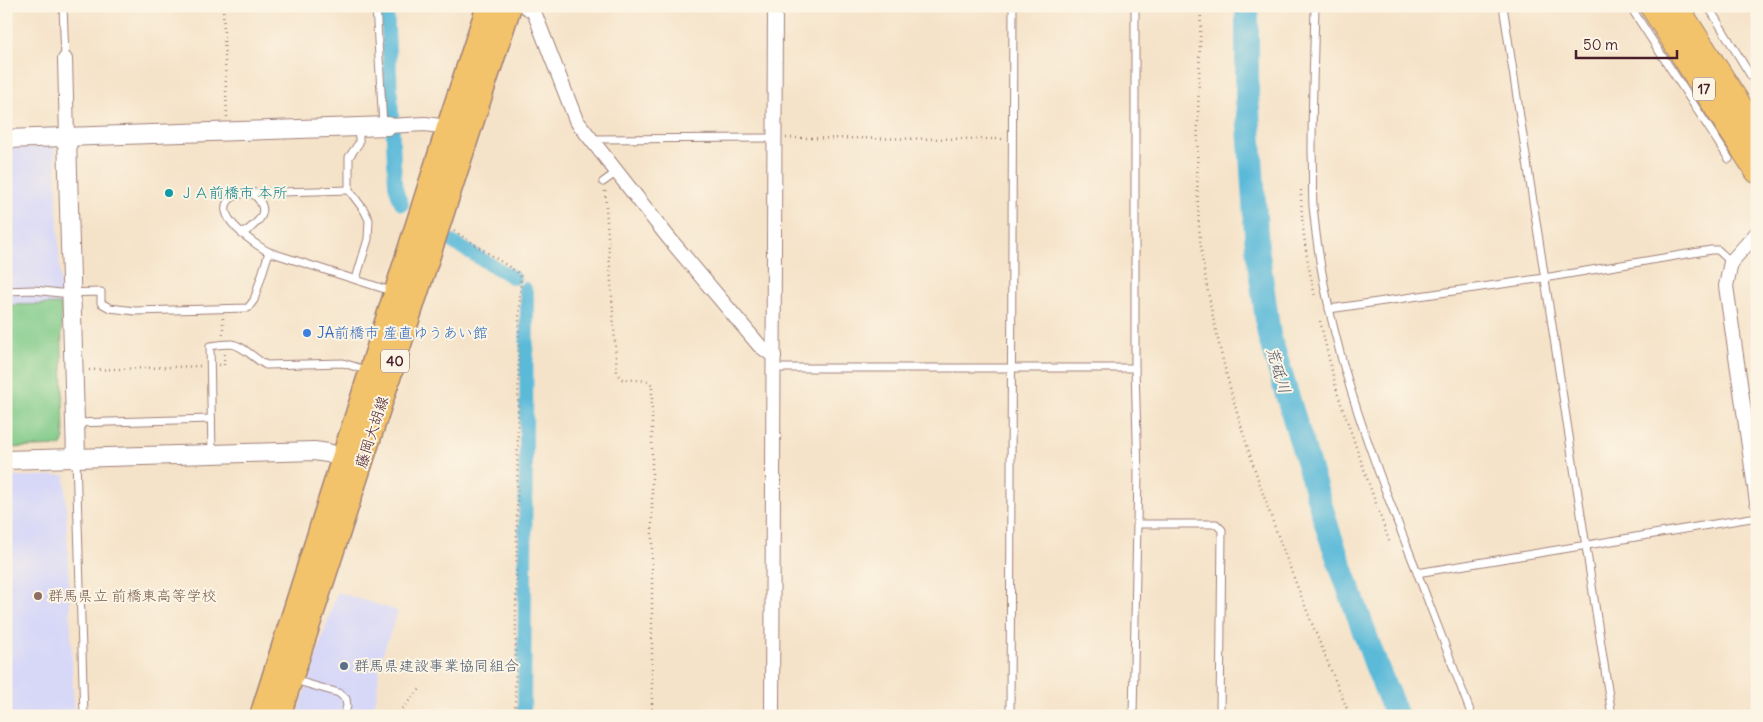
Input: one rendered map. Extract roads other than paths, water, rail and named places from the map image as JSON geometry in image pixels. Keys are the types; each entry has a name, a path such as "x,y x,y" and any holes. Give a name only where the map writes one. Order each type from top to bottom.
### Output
{"highway":[{"name":"17","path":"1652,6 1757,171"},
{"name":"17","path":"1676,6 1757,133"}],"main road":[{"name":"藤岡大胡線","path":"279,716 353,461 372,372 448,127 488,6"},
{"name":"藤岡大胡線","path":"261,716 440,222 510,6"}],"street":[{"path":"525,6 534,12 576,120 774,362"},
{"path":"772,716 775,6"},
{"path":"65,59 76,458"},
{"path":"6,139 359,128 425,124 448,127"},
{"path":"1757,233 1731,262 1726,286 1757,502"},
{"path":"6,460 314,451 353,461"}],"lane":[{"path":"62,6 65,59"},
{"path":"376,6 389,126"},
{"path":"1010,716 1013,6"},
{"path":"1134,716 1138,475 1135,368 1135,6"},
{"path":"1315,6 1312,109 1313,205 1321,267 1329,309 1342,363 1361,423 1390,504 1472,716"},
{"path":"1503,6 1612,716"},
{"path":"1630,6 1729,159"},
{"path":"1708,6 1757,86"},
{"path":"356,279 368,239 368,220 364,210 349,190 349,157 359,143 359,128"},
{"path":"591,140 775,138"},
{"path":"603,182 617,172"},
{"path":"349,190 244,193 232,197 227,202 226,210 229,218 242,234 255,245 269,252 396,293"},
{"path":"242,234 254,226 261,218 263,209 260,199 252,193"},
{"path":"1329,309 1544,278 1712,250 1718,250 1731,262"},
{"path":"6,290 71,293 100,292 101,303 110,308 135,311 248,308 254,300 269,252"},
{"path":"212,454 210,346 238,346 266,365 343,363 372,372"},
{"path":"774,362 1012,369 1135,368"},
{"path":"75,423 211,419"},
{"path":"76,458 84,716"},
{"path":"1417,573 1757,517"},
{"path":"1137,524 1216,524 1222,530 1220,716"},
{"path":"291,679 339,693 346,699 347,706 344,716"}],"waterway":[{"path":"387,6 395,184 402,204"},
{"name":"荒砥川","path":"1247,6 1247,96 1257,247 1269,335 1329,533 1376,665 1397,716"},
{"path":"452,242 514,278"},
{"path":"524,716 527,297 525,289"}],"place":[{"name":"ＪＡ前橋市 本所","path":"169,193"},
{"name":"JA前橋市 産直ゆうあい館","path":"307,333"},
{"name":"群馬県立 前橋東高等学校","path":"38,596"},
{"name":"群馬県建設事業協同組合","path":"344,666"}]}
